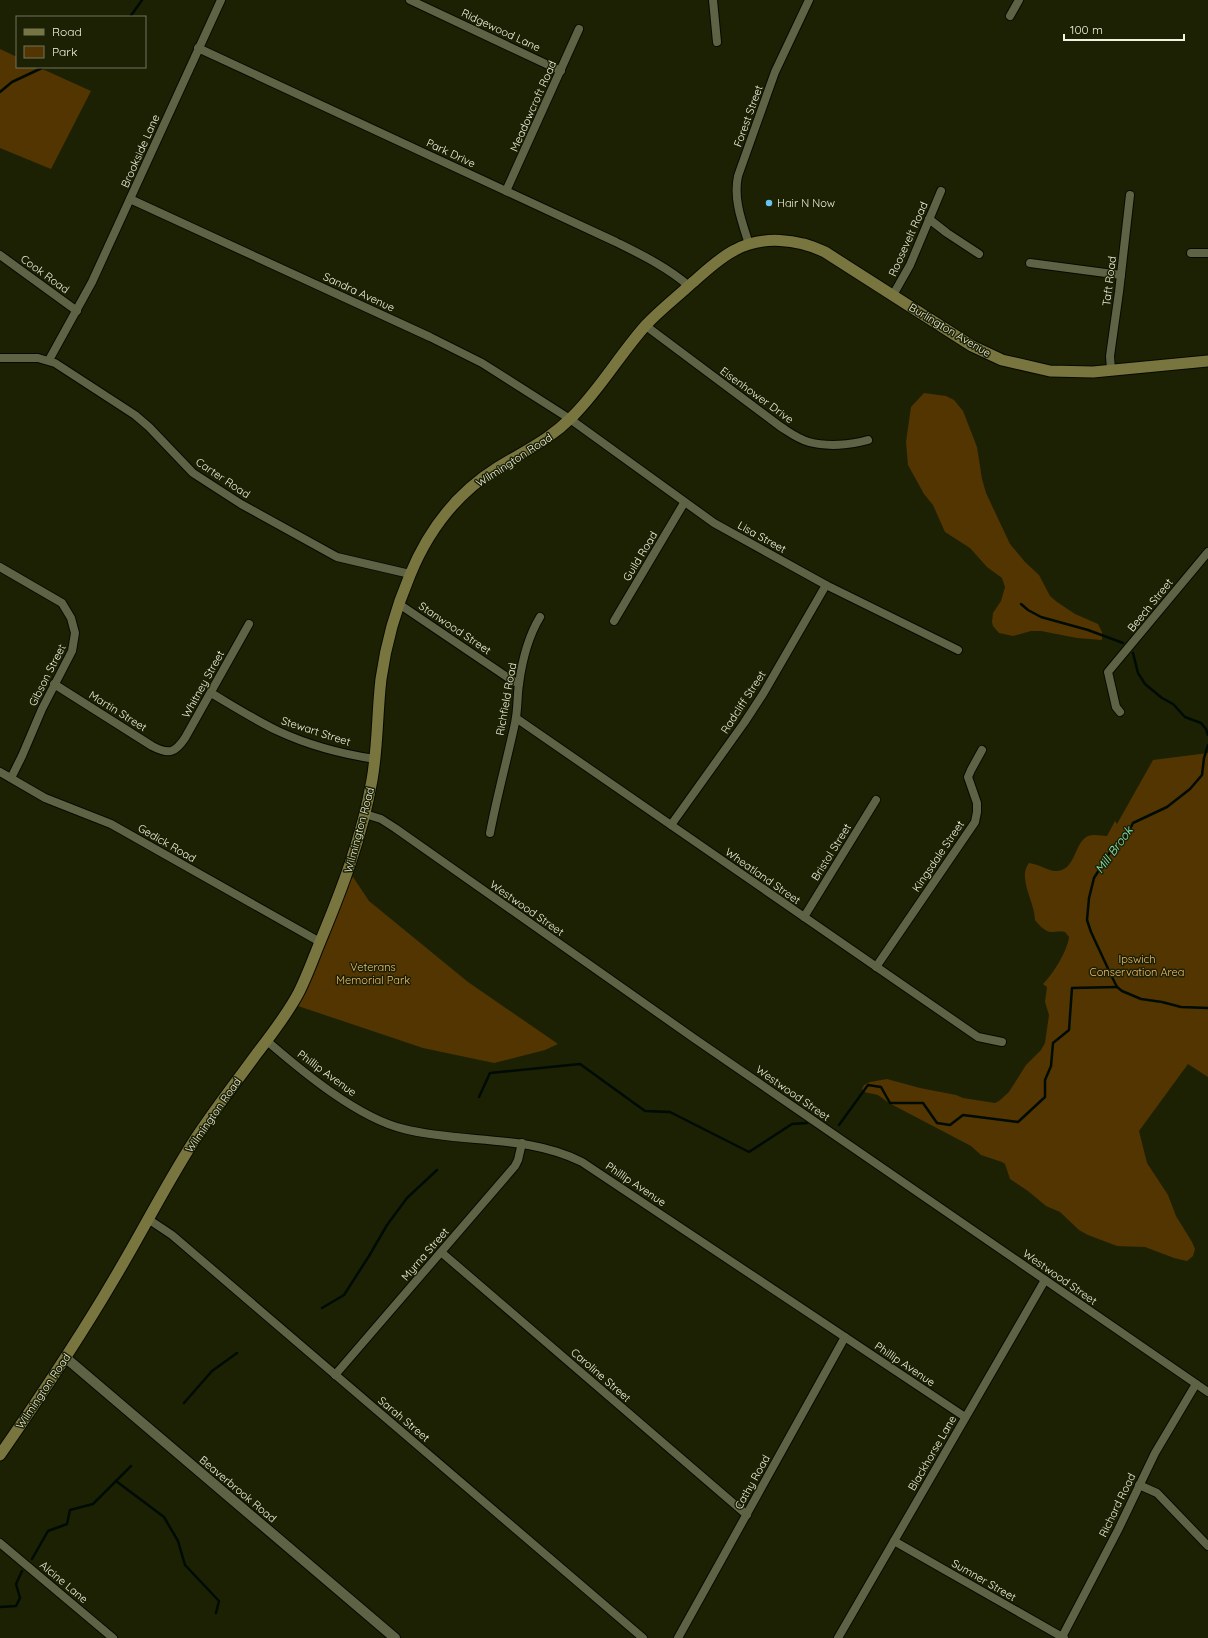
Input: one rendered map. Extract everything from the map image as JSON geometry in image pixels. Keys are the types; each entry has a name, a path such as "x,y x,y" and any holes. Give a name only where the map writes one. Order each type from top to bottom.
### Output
{"main road":[{"name":"Burlington Avenue","path":"733,251 749,244 763,241 793,242 812,246 831,256 972,346 1002,360 1050,371 1078,372 1208,361"},
{"name":"Wilmington Road","path":"0,1455 66,1358 198,1135 267,1041 295,998 320,942 350,868 365,814 375,759 381,680 388,640 410,574 430,535 444,516 463,495 491,472 548,438 570,419 587,401 646,326 719,260 733,251"}],"street":[{"name":"Brookside Lane","path":"49,360 77,311 221,0"},
{"name":"Ridgewood Lane","path":"410,0 561,71"},
{"path":"713,0 717,42"},
{"name":"Forest Street","path":"749,244 738,204 738,176 775,72 809,0"},
{"path":"1010,16 1019,0"},
{"name":"Meadowcroft Road","path":"506,191 579,29"},
{"name":"Park Drive","path":"198,48 641,254 673,273 689,286"},
{"name":"Roosevelt Road","path":"893,295 910,265 941,191"},
{"name":"Taft Road","path":"1111,370 1110,356 1130,195"},
{"name":"Sandra Avenue","path":"130,199 456,350 500,374 570,419"},
{"path":"929,219 979,254"},
{"path":"1191,253 1208,254"},
{"name":"Cook Road","path":"0,255 77,311"},
{"path":"1030,263 1121,275"},
{"name":"Eisenhower Drive","path":"646,326 781,427 798,438 809,442 825,444 854,443 868,440"},
{"name":"Carter Road","path":"0,358 34,357 49,360 138,418 194,473 235,500 337,557 410,574"},
{"name":"Lisa Street","path":"570,419 684,503 724,530 826,585 958,650"},
{"name":"Guild Road","path":"614,621 684,503"},
{"name":"Beech Street","path":"1120,712 1116,707 1108,672 1208,552"},
{"name":"Gibson Street","path":"0,567 62,603 71,618 74,628 74,644 70,657 54,684 36,720 22,756 11,778"},
{"name":"Radcliff Street","path":"671,825 763,694 826,585"},
{"name":"Stanwood Street","path":"399,604 519,684"},
{"name":"Richfield Road","path":"490,833 500,783 516,718 519,684 530,636 540,617"},
{"name":"Whitney Street","path":"172,751 177,748 185,738 249,624"},
{"name":"Martin Street","path":"54,684 152,746 160,750 172,751"},
{"name":"Stewart Street","path":"211,693 262,723 294,738 346,754 375,759"},
{"name":"Wheatland Street","path":"516,718 978,1037 1002,1042"},
{"name":"Kingsdale Street","path":"876,967 975,822 978,812 977,803 968,777 982,750"},
{"name":"Gedick Road","path":"0,772 45,798 111,824 320,942"},
{"name":"Bristol Street","path":"804,917 876,800"},
{"name":"Westwood Street","path":"365,814 381,819 395,828 695,1039 1208,1392"},
{"name":"Phillip Avenue","path":"267,1041 330,1090 366,1113 386,1123 427,1134 522,1143 549,1149 582,1162 965,1417"},
{"name":"Myrna Street","path":"335,1376 516,1165 522,1143"},
{"name":"Sarah Street","path":"148,1220 172,1235 643,1638"},
{"name":"Caroline Street","path":"441,1252 747,1515"},
{"name":"Blackhorse Lane","path":"838,1638 1045,1280"},
{"name":"Cathy Road","path":"678,1638 845,1337"},
{"name":"Beaverbrook Road","path":"66,1358 395,1638"},
{"name":"Richard Road","path":"1063,1638 1118,1530 1158,1446 1196,1384"},
{"path":"1139,1485 1157,1493 1208,1546"},
{"name":"Sumner Street","path":"894,1541 1063,1638"},
{"name":"Alcine Lane","path":"0,1543 113,1638"}],"green space":[{"path":"0,49 16,57 16,68 40,68 91,91 51,169 0,148"},
{"path":"924,393 946,396 954,400 963,411 977,447 982,479 986,493 1010,544 1025,562 1039,575 1050,596 1075,614 1098,624 1102,632 1102,640 1077,638 1041,631 1031,631 1013,636 999,633 993,626 993,613 1001,601 1005,587 1002,578 987,567 970,548 945,532 933,505 924,494 908,465 906,442 911,407"},
{"name":"Ipswich Conservation Area","path":"1208,753 1208,1077 1188,1064 1139,1131 1147,1163 1168,1195 1176,1216 1195,1249 1193,1256 1187,1261 1174,1258 1145,1247 1117,1246 1088,1235 1079,1230 1060,1212 1046,1206 1028,1191 1010,1179 1005,1164 1002,1162 981,1155 971,1146 889,1103 878,1095 864,1092 862,1089 864,1085 870,1082 887,1079 920,1088 956,1095 963,1098 995,1103 1009,1092 1026,1065 1041,1050 1045,1043 1049,1015 1045,1002 1047,987 1043,984 1059,962 1066,949 1069,937 1065,932 1051,932 1046,930 1035,920 1025,876 1029,863 1053,871 1063,870 1071,862 1083,839 1090,835 1107,836 1115,821 1117,824 1153,760"},
{"name":"Veterans Memorial Park","path":"353,877 369,901 468,982 558,1044 545,1050 494,1063 423,1048 298,1006"}],"waterway":[{"path":"131,16 142,0"},
{"path":"0,92 12,82 42,68"},
{"name":"Mill Brook","path":"1021,604 1028,610 1041,617 1088,630 1123,643"},
{"name":"Mill Brook","path":"1133,653 1138,673 1145,684 1162,698 1173,704 1185,717 1201,723 1206,729 1208,735"},
{"name":"Mill Brook","path":"1208,745 1204,758 1202,775 1190,789 1167,807 1133,823 1127,835 1112,849 1094,878 1089,898 1087,920 1111,975 1117,987 1122,991 1141,999 1181,1007 1208,1008"},
{"path":"839,1125 868,1085 881,1087 890,1103 923,1103 937,1123 950,1125 963,1115 1018,1122 1045,1097 1045,1080 1051,1066 1053,1043 1069,1030 1072,988 1117,987"},
{"path":"479,1097 490,1073 580,1064 645,1111 670,1112 749,1152 792,1124 807,1123"},
{"path":"322,1308 344,1295 387,1225 407,1198 437,1170"},
{"path":"184,1403 212,1371 237,1353"},
{"path":"32,1559 48,1531 67,1524 70,1510 93,1504 131,1466"},
{"path":"116,1481 164,1517 178,1541 185,1565 219,1601 216,1613"},
{"path":"0,1607 16,1606 20,1598 16,1584 22,1571"}],"place":[{"name":"Hair N Now","path":"769,203"}]}
